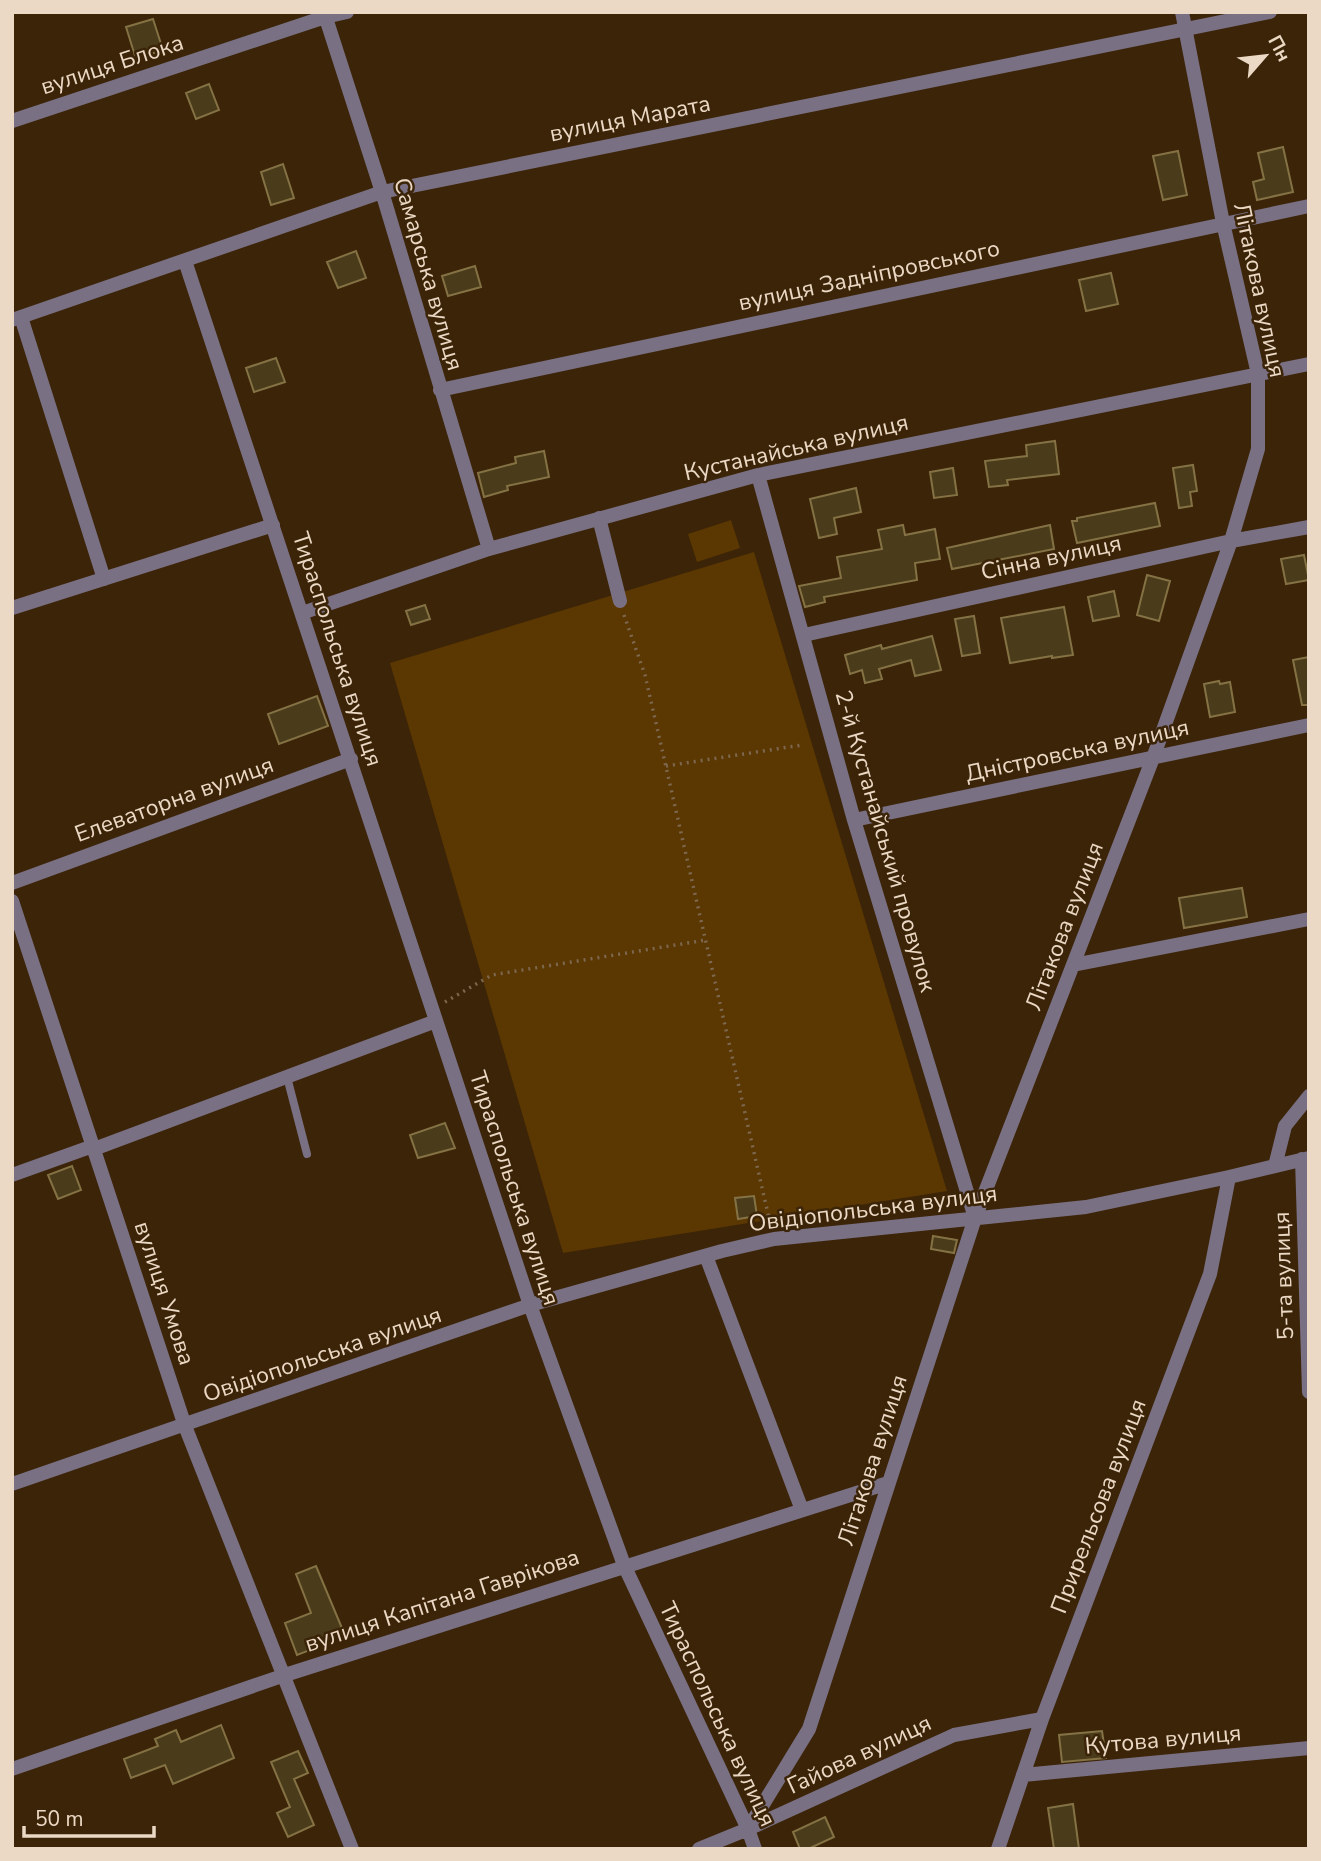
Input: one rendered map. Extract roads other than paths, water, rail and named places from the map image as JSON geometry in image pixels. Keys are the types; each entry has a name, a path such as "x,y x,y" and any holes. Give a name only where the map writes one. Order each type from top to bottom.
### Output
{"street":[{"name":"вулиця Блока","path":"12,121 325,15 346,12"},
{"name":"Літакова вулиця","path":"748,1829 809,1729 975,1218 1153,758 1231,541 1258,449 1258,374 1223,223 1182,12"},
{"name":"вулиця Марата","path":"17,318 382,192 1270,12"},
{"name":"Самарська вулиця","path":"325,15 382,192 489,549"},
{"name":"вулиця Задніпровського","path":"440,390 1309,206"},
{"name":"Тираспольська вулиця","path":"185,261 530,1305 624,1565 748,1829 754,1849"},
{"path":"17,318 104,579"},
{"name":"Кустанайська вулиця","path":"302,613 489,549 758,475 1309,364"},
{"name":"2-й Кустанайський провулок","path":"758,475 854,820 975,1218"},
{"path":"599,519 620,601"},
{"path":"12,608 273,525"},
{"name":"Сінна вулиця","path":"804,635 1231,541 1309,527"},
{"name":"Дністровська вулиця","path":"854,820 1309,725"},
{"name":"Елеваторна вулиця","path":"12,883 351,759"},
{"name":"вулиця Умова","path":"12,901 185,1426 352,1849"},
{"path":"1073,965 1309,919"},
{"path":"12,1175 287,1077 434,1015"},
{"path":"1275,1166 1285,1126 1309,1097"},
{"name":"Овідіопольська вулиця","path":"12,1484 530,1305 705,1256 774,1239 1086,1207 1306,1158"},
{"name":"5-та вулиця","path":"1306,1158 1309,1392"},
{"name":"Прирельсова вулиця","path":"998,1849 1042,1719 1210,1274 1229,1177"},
{"path":"705,1256 802,1510"},
{"name":"вулиця Капітана Гаврікова","path":"12,1769 285,1675 888,1483"},
{"name":"Гайова вулиця","path":"699,1849 954,1735 1042,1719"},
{"name":"Кутова вулиця","path":"1023,1775 1309,1748"}],"lane":[{"path":"287,1077 307,1154"}]}
